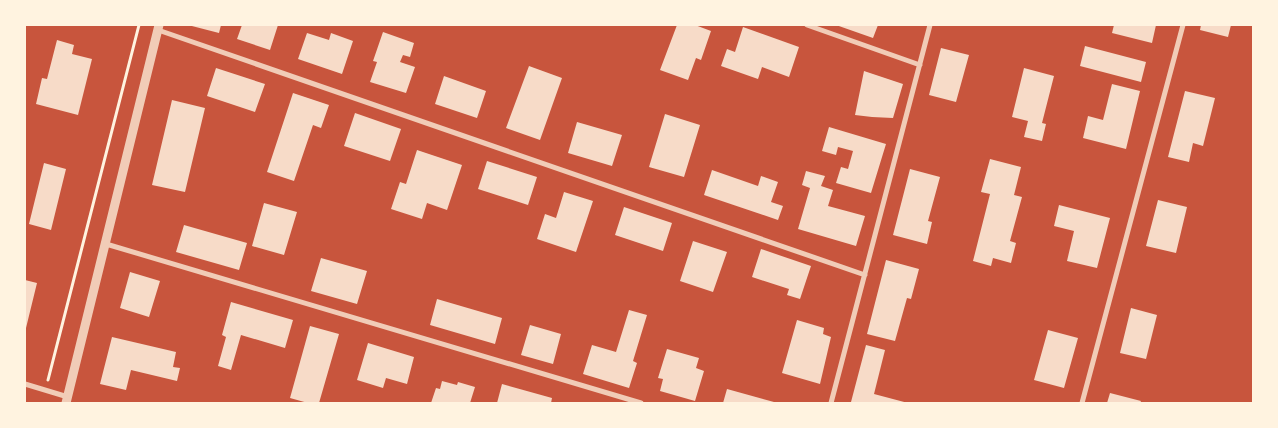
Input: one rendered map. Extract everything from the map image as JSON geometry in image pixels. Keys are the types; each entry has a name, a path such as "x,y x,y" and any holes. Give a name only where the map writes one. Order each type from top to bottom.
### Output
{"street":[{"path":"807,25 920,65"},
{"path":"831,403 930,25"},
{"path":"1082,403 1183,25"},
{"path":"25,384 45,390 67,400 159,28 865,275"},
{"path":"106,244 641,403"}],"path":[{"path":"45,390 139,25"}],"building":[{"path":"188,25 221,25 219,33"},
{"path":"242,25 278,25 270,50 237,39"},
{"path":"677,25 695,25 711,31 701,60 696,58 688,80 660,70"},
{"path":"836,25 878,25 873,38"},
{"path":"1114,25 1156,25 1152,43 1112,33"},
{"path":"1201,25 1231,25 1228,37 1200,30"},
{"path":"743,27 799,47 789,77 762,67 758,79 721,66 727,49 735,52"},
{"path":"383,32 414,43 410,57 403,55 400,62 415,67 406,93 370,82 377,62 373,61"},
{"path":"307,33 329,40 331,33 353,41 342,74 298,59"},
{"path":"57,40 74,45 72,54 92,59 78,115 36,104 42,78 47,79"},
{"path":"1085,46 1146,62 1141,82 1080,66"},
{"path":"941,48 969,55 956,102 929,95"},
{"path":"529,66 562,78 540,140 506,128"},
{"path":"216,68 265,84 255,112 207,96"},
{"path":"1024,68 1054,76 1042,123 1046,124 1042,141 1024,137 1028,121 1012,117"},
{"path":"864,71 903,84 893,118 855,115"},
{"path":"444,76 486,91 477,118 435,104"},
{"path":"1112,84 1140,91 1126,149 1083,138 1088,116 1103,120"},
{"path":"1185,91 1215,98 1203,146 1193,143 1189,162 1168,157"},
{"path":"293,93 329,105 321,128 313,125 294,181 267,172"},
{"path":"172,100 205,108 185,192 152,185"},
{"path":"355,113 401,129 390,161 344,146"},
{"path":"665,114 700,125 684,177 649,167"},
{"path":"577,122 622,135 612,166 568,153"},
{"path":"829,127 886,144 871,193 836,183 841,167 848,169 853,151 838,147 836,155 822,151"},
{"path":"417,150 462,165 447,210 427,203 422,219 391,209 400,182 406,184"},
{"path":"990,159 1021,167 1014,195 1022,197 1010,241 1016,243 1011,263 993,258 991,266 973,261 990,194 981,192"},
{"path":"487,161 537,177 528,205 478,189"},
{"path":"44,163 66,169 51,230 29,224"},
{"path":"910,169 940,177 928,221 932,222 927,244 893,235"},
{"path":"712,170 758,186 761,176 778,182 771,202 783,206 778,220 704,195"},
{"path":"806,171 825,176 821,186 833,190 828,206 865,216 856,246 798,229 810,188 802,185"},
{"path":"564,192 593,201 576,252 537,239 545,214 556,218"},
{"path":"1158,200 1187,207 1176,253 1146,246"},
{"path":"264,203 297,212 284,255 252,246"},
{"path":"1059,205 1110,218 1097,268 1067,261 1074,231 1054,226"},
{"path":"624,207 672,223 663,251 615,235"},
{"path":"184,225 247,243 239,270 176,252"},
{"path":"693,241 727,252 713,292 680,281"},
{"path":"761,249 811,266 800,299 787,295 789,289 752,277"},
{"path":"321,258 367,271 357,304 311,291"},
{"path":"886,260 919,269 911,299 907,298 895,341 867,334"},
{"path":"130,272 160,281 149,317 120,308"},
{"path":"25,280 37,283 26,328 25,328"},
{"path":"437,299 502,318 495,344 430,325"},
{"path":"231,302 293,320 285,348 241,335 231,370 218,366 226,337 222,335"},
{"path":"1131,308 1157,315 1146,359 1120,353"},
{"path":"629,310 647,315 633,361 637,363 629,388 583,374 592,345 616,352"},
{"path":"797,320 824,328 823,334 831,337 820,384 782,373"},
{"path":"530,325 561,334 553,364 521,355"},
{"path":"310,326 339,334 319,403 308,403 290,398"},
{"path":"1048,330 1078,338 1064,388 1034,380"},
{"path":"112,337 176,352 173,367 180,368 177,381 131,370 126,390 100,384"},
{"path":"368,343 414,357 407,384 386,378 383,388 357,380"},
{"path":"866,345 885,350 874,394 908,403 851,402"},
{"path":"667,349 699,358 696,368 704,371 695,401 660,391 663,379 658,378"},
{"path":"442,381 457,385 458,382 475,387 470,403 431,403 436,388 440,389"},
{"path":"502,384 552,398 551,403 497,403"},
{"path":"727,389 774,402 774,403 723,403"},
{"path":"1110,393 1141,401 1140,403 1107,403"}]}
